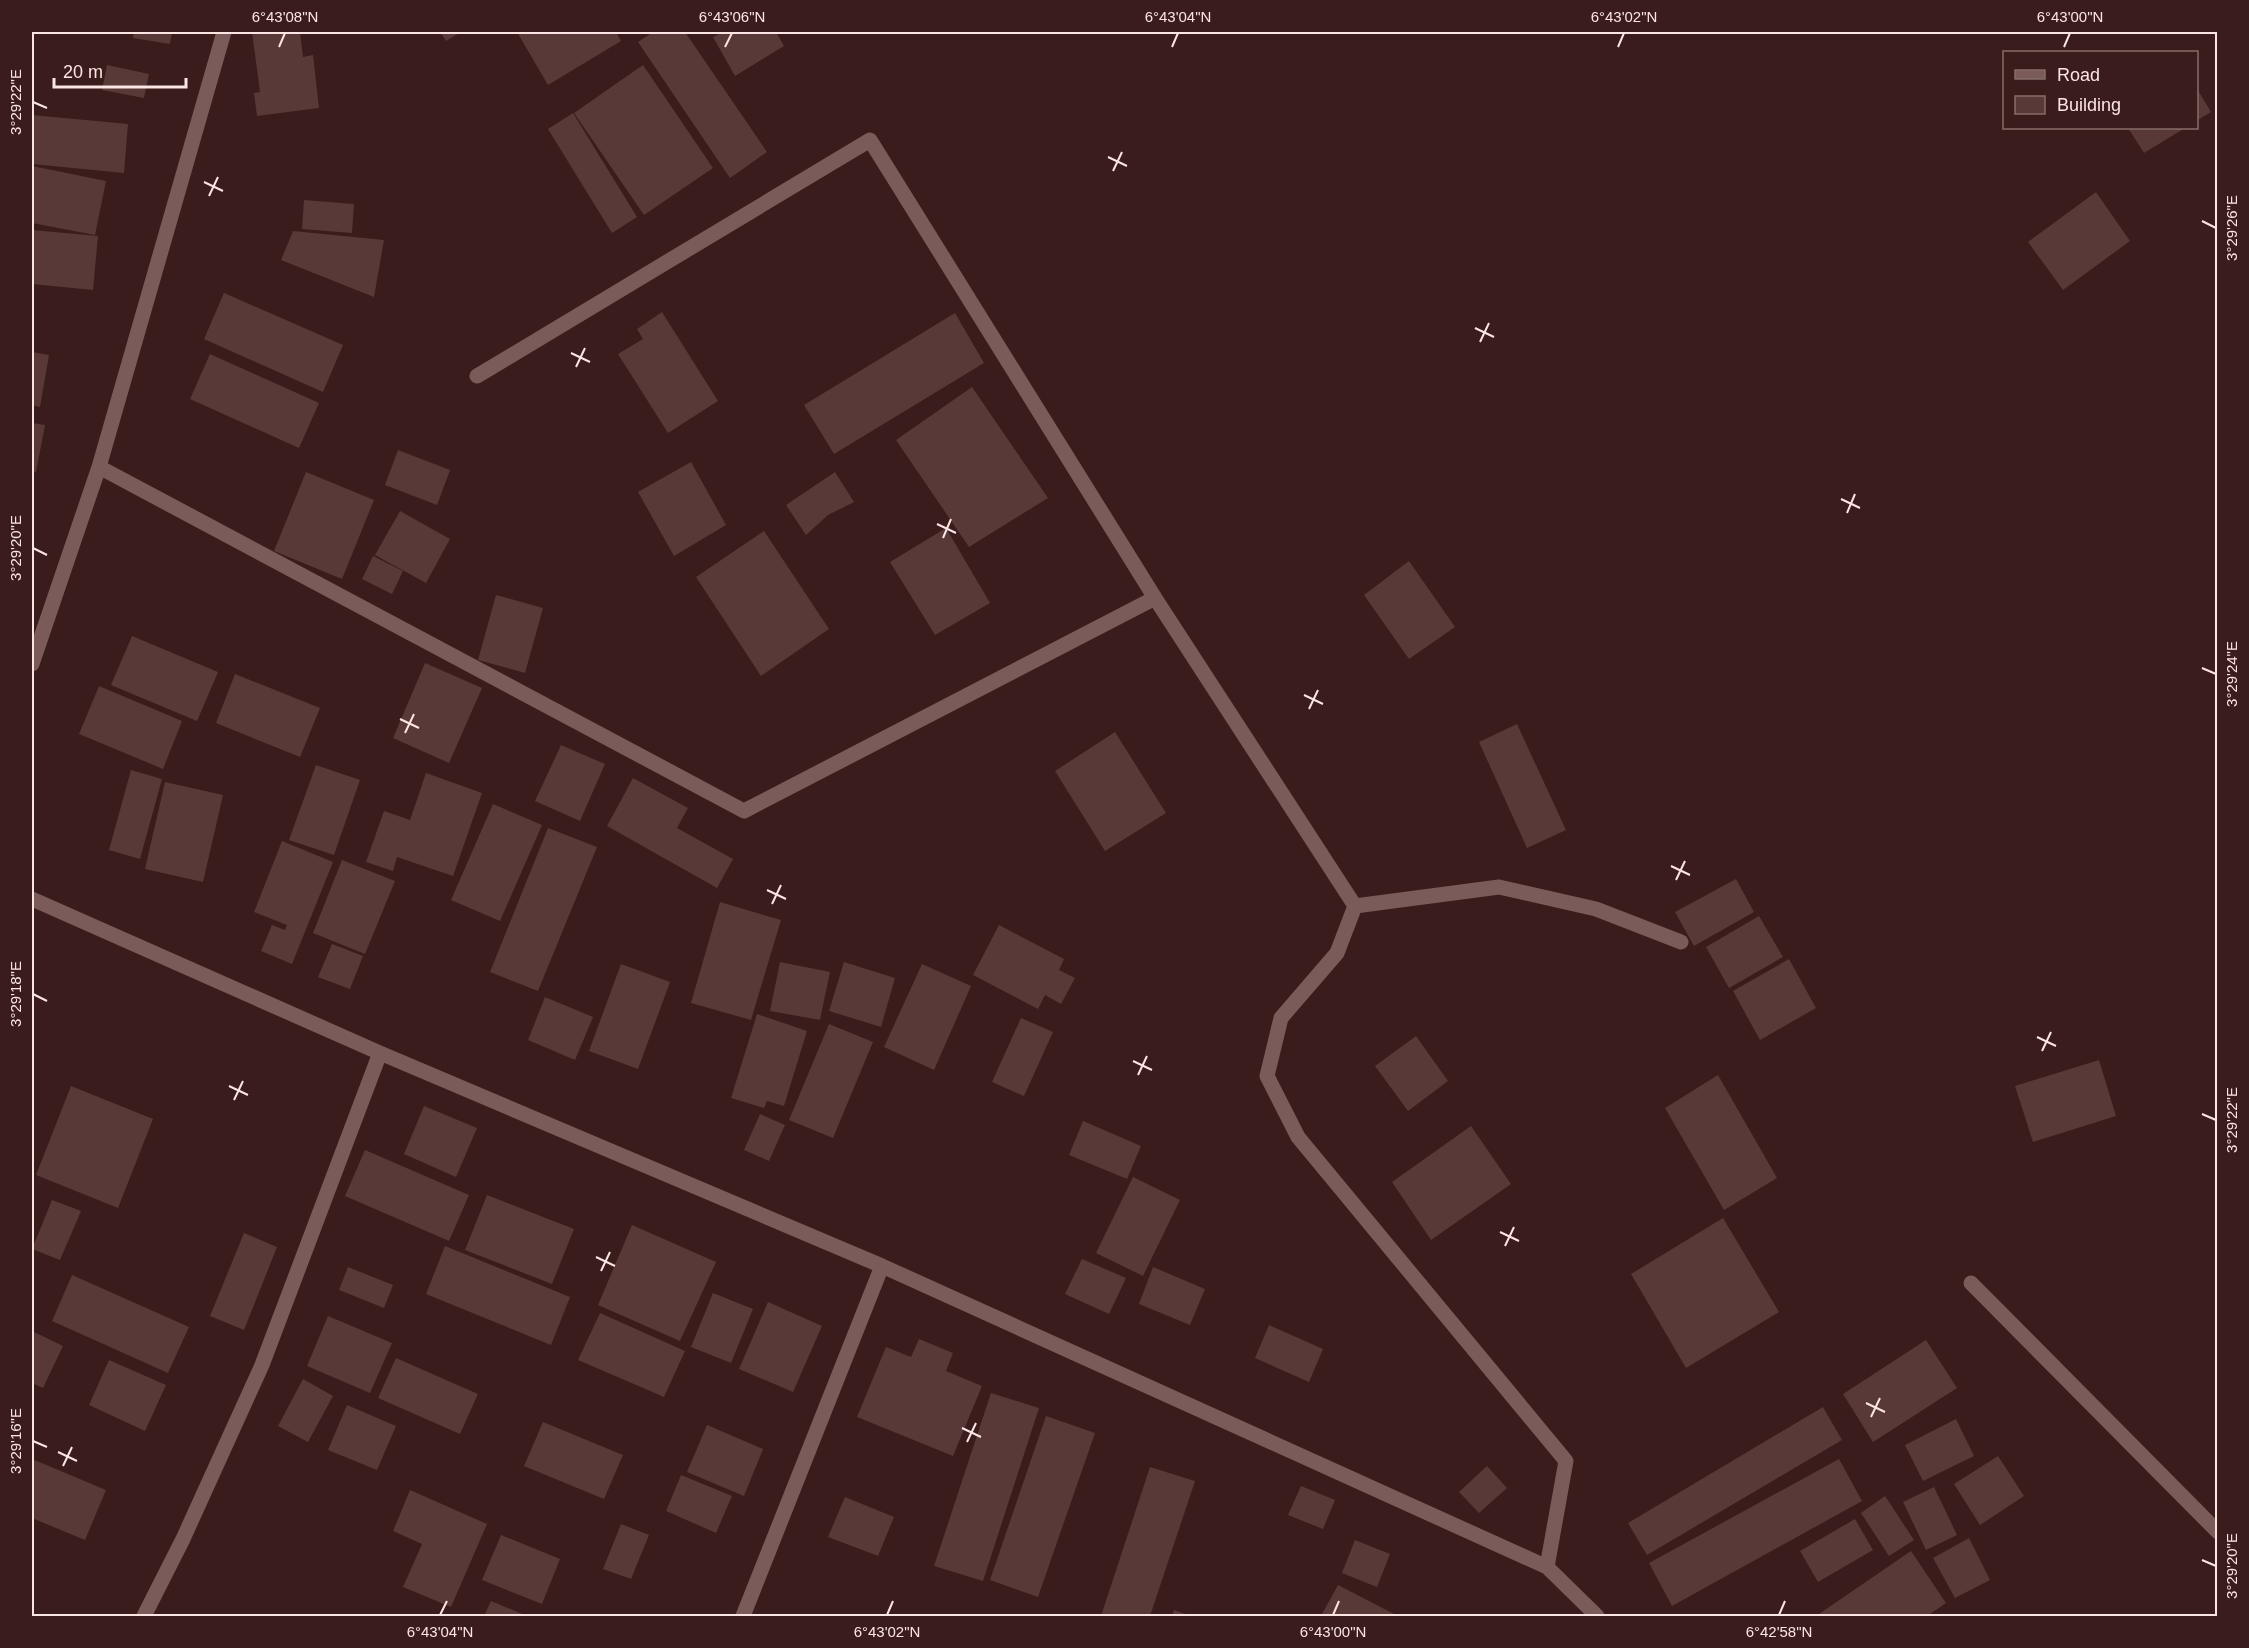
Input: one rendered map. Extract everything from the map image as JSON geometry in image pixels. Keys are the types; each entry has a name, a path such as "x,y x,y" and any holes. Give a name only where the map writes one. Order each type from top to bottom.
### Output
{"street":[{"path":"32,664 99,467 224,32"},
{"path":"477,376 870,140 1155,598 1355,906"},
{"path":"99,467 744,811 1155,598"},
{"path":"1355,906 1499,887 1596,909 1681,942"},
{"path":"32,899 380,1053 882,1266 1547,1567 1598,1617"},
{"path":"1355,906 1337,953 1281,1018 1267,1076 1298,1137 1566,1461 1547,1567"},
{"path":"144,1617 183,1539 262,1365 380,1053"},
{"path":"743,1617 882,1266"},
{"path":"1971,1283 2217,1532"}],"building":[{"path":"134,32 172,32 170,44 133,38"},
{"path":"252,32 300,32 303,57 313,55 319,108 257,116 254,93 260,92"},
{"path":"440,32 461,32 446,41"},
{"path":"517,32 616,32 621,41 548,85"},
{"path":"653,32 685,32 767,152 730,178 638,42"},
{"path":"723,32 776,32 784,46 735,76 713,37"},
{"path":"107,65 149,74 144,98 102,90"},
{"path":"643,65 713,168 644,215 574,113"},
{"path":"2198,90 2211,112 2198,120"},
{"path":"573,113 637,217 612,233 548,129"},
{"path":"32,115 128,124 124,173 32,164"},
{"path":"2129,129 2183,129 2144,153"},
{"path":"32,166 106,181 95,235 32,223"},
{"path":"2096,192 2130,241 2063,290 2028,242"},
{"path":"304,200 354,204 352,233 302,229"},
{"path":"32,230 98,236 93,290 32,284"},
{"path":"293,231 384,240 374,297 281,260"},
{"path":"224,293 343,345 323,392 204,339"},
{"path":"662,312 718,401 668,433 618,354 643,339 637,329"},
{"path":"955,313 984,363 834,454 804,405"},
{"path":"32,352 49,355 40,407 32,405"},
{"path":"210,354 319,403 299,448 190,399"},
{"path":"972,387 1048,498 969,547 896,440"},
{"path":"32,423 45,425 36,472 32,471"},
{"path":"398,450 450,470 437,505 385,485"},
{"path":"691,462 726,525 674,556 638,492"},
{"path":"306,472 374,500 342,579 274,551"},
{"path":"835,472 854,502 828,515 806,535 786,505"},
{"path":"400,511 450,539 426,583 375,555"},
{"path":"946,528 990,603 935,635 890,562"},
{"path":"764,531 829,629 761,676 696,577"},
{"path":"373,556 403,571 392,594 362,579"},
{"path":"1409,561 1455,627 1409,659 1364,595"},
{"path":"496,595 543,608 525,673 478,660"},
{"path":"132,636 218,672 197,721 111,685"},
{"path":"425,663 482,688 449,763 393,738"},
{"path":"235,674 320,708 300,757 216,723"},
{"path":"99,686 182,721 163,769 79,734"},
{"path":"1517,724 1566,830 1527,848 1479,742"},
{"path":"1115,732 1166,813 1105,851 1055,771"},
{"path":"561,745 605,764 580,821 535,801"},
{"path":"316,765 360,780 334,855 289,840"},
{"path":"131,770 162,779 140,859 109,850"},
{"path":"426,773 482,793 453,876 397,857 393,871 366,862 384,811 410,820"},
{"path":"633,778 688,808 677,828 733,859 717,888 607,826"},
{"path":"165,782 223,795 203,882 145,869"},
{"path":"493,804 542,825 500,921 451,900"},
{"path":"548,828 597,847 538,991 490,972"},
{"path":"282,841 333,862 292,964 261,951 272,925 285,930 287,925 254,912"},
{"path":"342,860 395,881 365,954 313,933"},
{"path":"1736,879 1754,912 1694,946 1675,912"},
{"path":"720,902 781,920 751,1020 691,1003"},
{"path":"1759,916 1783,957 1729,988 1706,947"},
{"path":"999,925 1064,959 1059,970 1075,978 1061,1004 1045,995 1038,1009 973,975"},
{"path":"332,944 363,956 350,989 318,977"},
{"path":"1789,959 1816,1008 1760,1040 1733,991"},
{"path":"780,962 830,972 820,1020 770,1011"},
{"path":"844,962 895,978 881,1027 829,1011"},
{"path":"621,964 670,982 638,1069 589,1051"},
{"path":"922,964 971,986 934,1070 884,1047"},
{"path":"545,997 593,1017 575,1060 528,1040"},
{"path":"757,1014 807,1031 784,1106 767,1101 764,1108 731,1098"},
{"path":"1021,1018 1053,1032 1024,1096 992,1082"},
{"path":"829,1024 873,1042 833,1138 789,1120"},
{"path":"1416,1036 1448,1081 1408,1111 1375,1066"},
{"path":"2099,1060 2116,1116 2033,1142 2015,1086"},
{"path":"1718,1075 1777,1178 1724,1210 1665,1108"},
{"path":"71,1086 153,1119 118,1208 36,1175"},
{"path":"424,1106 477,1128 456,1177 404,1154"},
{"path":"760,1114 785,1125 769,1161 744,1150"},
{"path":"1083,1121 1141,1146 1127,1179 1069,1155"},
{"path":"1471,1126 1511,1184 1431,1240 1392,1182"},
{"path":"365,1150 469,1195 449,1241 345,1196"},
{"path":"1133,1177 1180,1200 1143,1276 1096,1253"},
{"path":"487,1195 574,1229 552,1284 465,1250"},
{"path":"52,1200 81,1211 60,1260 32,1249"},
{"path":"1723,1218 1779,1312 1686,1368 1631,1274"},
{"path":"632,1225 716,1262 680,1341 598,1305"},
{"path":"244,1233 277,1247 244,1330 210,1316"},
{"path":"445,1246 570,1297 551,1345 426,1294"},
{"path":"1082,1259 1126,1278 1109,1314 1065,1294"},
{"path":"348,1267 393,1285 384,1308 339,1290"},
{"path":"1153,1267 1205,1289 1190,1325 1139,1304"},
{"path":"72,1275 189,1327 168,1373 52,1321"},
{"path":"713,1293 753,1309 731,1363 691,1347"},
{"path":"768,1302 822,1326 793,1392 739,1369"},
{"path":"600,1313 685,1351 664,1397 578,1360"},
{"path":"328,1316 392,1343 370,1393 307,1366"},
{"path":"1269,1325 1323,1349 1309,1382 1255,1358"},
{"path":"32,1331 63,1346 43,1388 32,1383"},
{"path":"919,1339 953,1353 946,1371 982,1386 953,1456 857,1417 886,1347 911,1357"},
{"path":"1926,1340 1957,1388 1873,1442 1843,1394"},
{"path":"396,1358 478,1394 460,1434 378,1398"},
{"path":"109,1360 166,1385 145,1431 89,1405"},
{"path":"303,1379 333,1396 308,1442 278,1426"},
{"path":"991,1393 1039,1408 983,1581 934,1566"},
{"path":"347,1405 396,1426 377,1470 328,1450"},
{"path":"1823,1407 1842,1440 1647,1555 1628,1523"},
{"path":"1046,1416 1095,1433 1038,1597 990,1580"},
{"path":"1956,1419 1974,1456 1923,1481 1905,1445"},
{"path":"543,1422 623,1455 604,1499 524,1466"},
{"path":"707,1425 763,1449 744,1496 687,1472"},
{"path":"1998,1456 2024,1496 1980,1525 1954,1484"},
{"path":"32,1459 106,1490 85,1540 32,1518"},
{"path":"1839,1459 1862,1501 1672,1606 1649,1563"},
{"path":"1487,1466 1507,1488 1479,1513 1459,1492"},
{"path":"1150,1467 1195,1481 1150,1616 1101,1616"},
{"path":"681,1475 732,1496 716,1533 666,1511"},
{"path":"1301,1486 1335,1500 1323,1529 1288,1515"},
{"path":"1934,1487 1957,1535 1926,1550 1903,1502"},
{"path":"410,1490 487,1524 451,1607 403,1587 422,1544 393,1531"},
{"path":"1885,1496 1914,1540 1889,1556 1861,1513"},
{"path":"845,1497 894,1517 878,1556 828,1537"},
{"path":"1855,1519 1873,1550 1818,1582 1800,1551"},
{"path":"621,1524 649,1535 631,1579 603,1569"},
{"path":"501,1535 560,1559 542,1604 482,1580"},
{"path":"1969,1538 1990,1580 1955,1598 1933,1558"},
{"path":"1355,1540 1390,1554 1377,1587 1342,1573"},
{"path":"1911,1551 1946,1603 1927,1616 1816,1616"},
{"path":"1338,1585 1396,1615 1321,1616"},
{"path":"491,1601 527,1616 484,1616"},
{"path":"1174,1610 1191,1616 1172,1616"}]}
